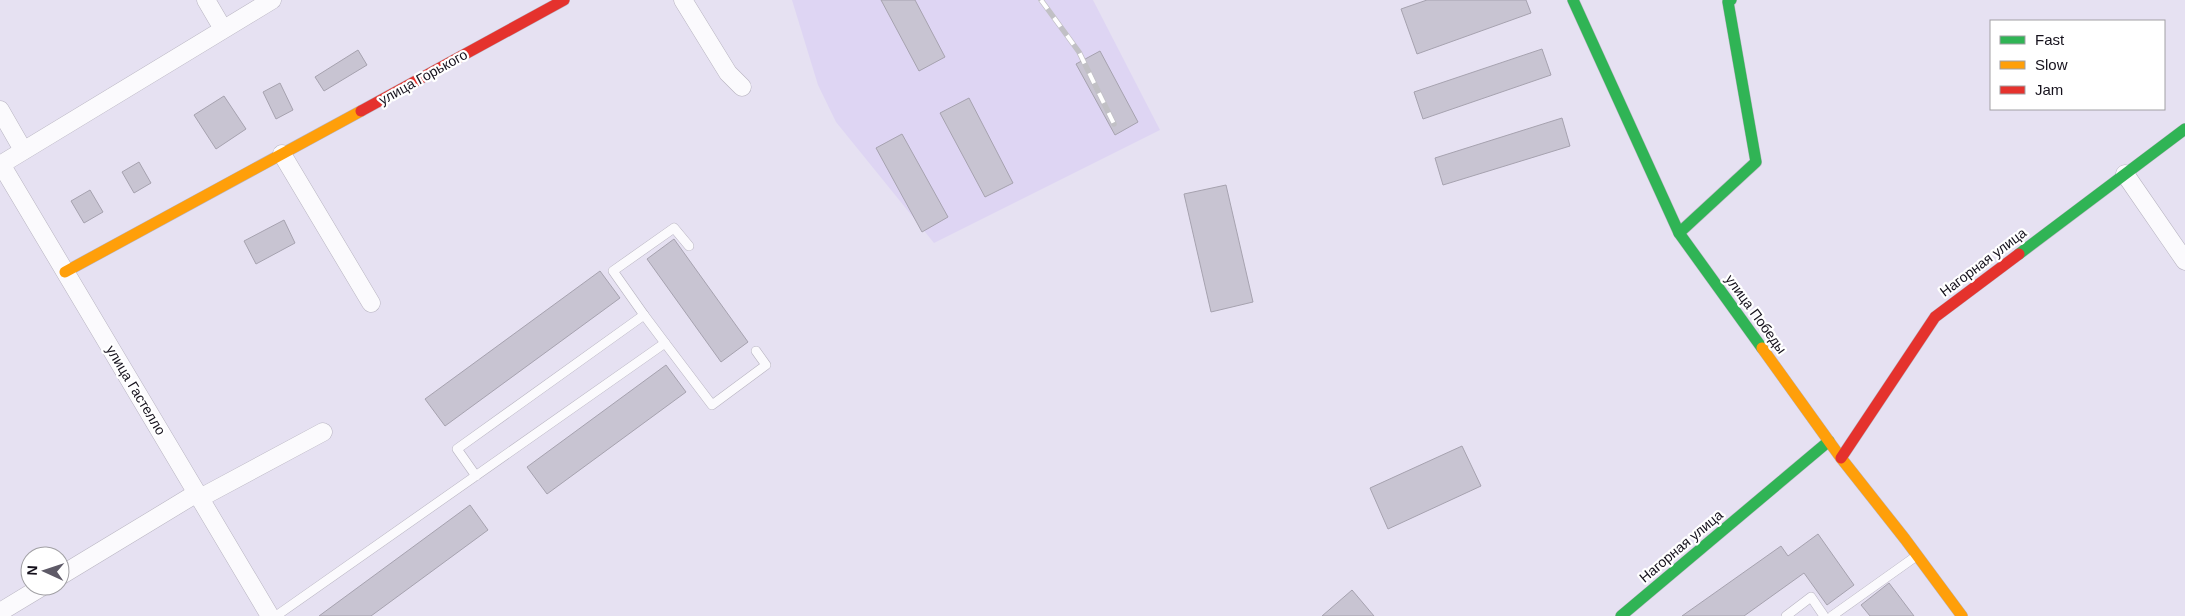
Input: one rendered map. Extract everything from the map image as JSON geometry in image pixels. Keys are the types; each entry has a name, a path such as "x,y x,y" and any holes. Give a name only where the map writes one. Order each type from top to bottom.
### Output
{"street":[{"path":"206,0 223,29"},
{"path":"0,165 272,0"},
{"name":"улица Горького","path":"65,272 564,0"},
{"path":"683,0 728,74 742,87"},
{"name":"улица Победы","path":"1573,0 1679,233 1841,458 1962,616"},
{"path":"1679,233 1756,162 1728,2 1731,0"},
{"path":"0,110 23,150"},
{"name":"Нагорная улица","path":"1841,458 1935,317 2185,129"},
{"path":"282,154 371,303"},
{"name":"улица Гастелло","path":"0,165 270,616"},
{"path":"2125,174 2185,261"},
{"path":"70,570 198,495 323,432"},
{"name":"Нагорная улица","path":"1622,616 1829,441"},
{"path":"0,612 26,596"}],"lane":[{"path":"689,246 674,228 613,271 712,405 766,365 756,351"},
{"path":"476,476 457,449 644,314"},
{"path":"276,616 665,343"},
{"path":"1832,616 1917,555"},
{"path":"1786,616 1810,597 1824,616"}],"shaded area":[{"path":"792,0 1093,0 1160,130 934,243 836,122 818,85"}],"building":[{"path":"881,0 915,0 945,57 919,71"},
{"path":"1427,0 1526,0 1531,13 1417,54 1401,9"},
{"path":"1542,49 1551,75 1423,119 1414,92"},
{"path":"358,50 367,65 324,91 315,77"},
{"path":"1100,51 1138,122 1115,135 1076,64"},
{"path":"280,83 293,110 276,119 263,92"},
{"path":"224,96 246,129 216,149 194,115"},
{"path":"969,98 1013,183 985,197 940,113"},
{"path":"1562,118 1570,146 1443,185 1435,158"},
{"path":"902,134 948,217 922,232 876,148"},
{"path":"139,162 151,183 134,193 122,172"},
{"path":"1226,185 1253,302 1211,312 1184,194"},
{"path":"90,190 103,212 84,223 71,201"},
{"path":"284,220 295,243 256,264 244,241"},
{"path":"674,239 748,342 721,362 647,259"},
{"path":"600,271 620,298 445,426 425,399"},
{"path":"666,365 686,392 547,494 527,467"},
{"path":"1462,446 1481,486 1388,529 1370,488"},
{"path":"470,505 488,530 371,616 319,616"},
{"path":"1818,534 1854,585 1827,605 1804,573 1744,616 1682,616 1781,546 1788,556"},
{"path":"1889,583 1914,616 1870,616 1861,605"},
{"path":"1352,590 1374,616 1322,616"}],"railway":[{"path":"1041,0 1079,52 1114,124"}],"traffic: fast":[{"path":"1573,0 1679,233 1762,348"},
{"path":"1679,233 1756,162 1728,2 1731,0"},
{"path":"2019,254 2185,129"},
{"path":"1621,616 1829,441"}],"traffic: slow":[{"path":"65,272 361,111"},
{"path":"1762,348 1841,458 1905,539 1962,616"}],"traffic: jam":[{"path":"361,111 564,0"},
{"path":"1841,458 1935,317 2019,254"}]}
